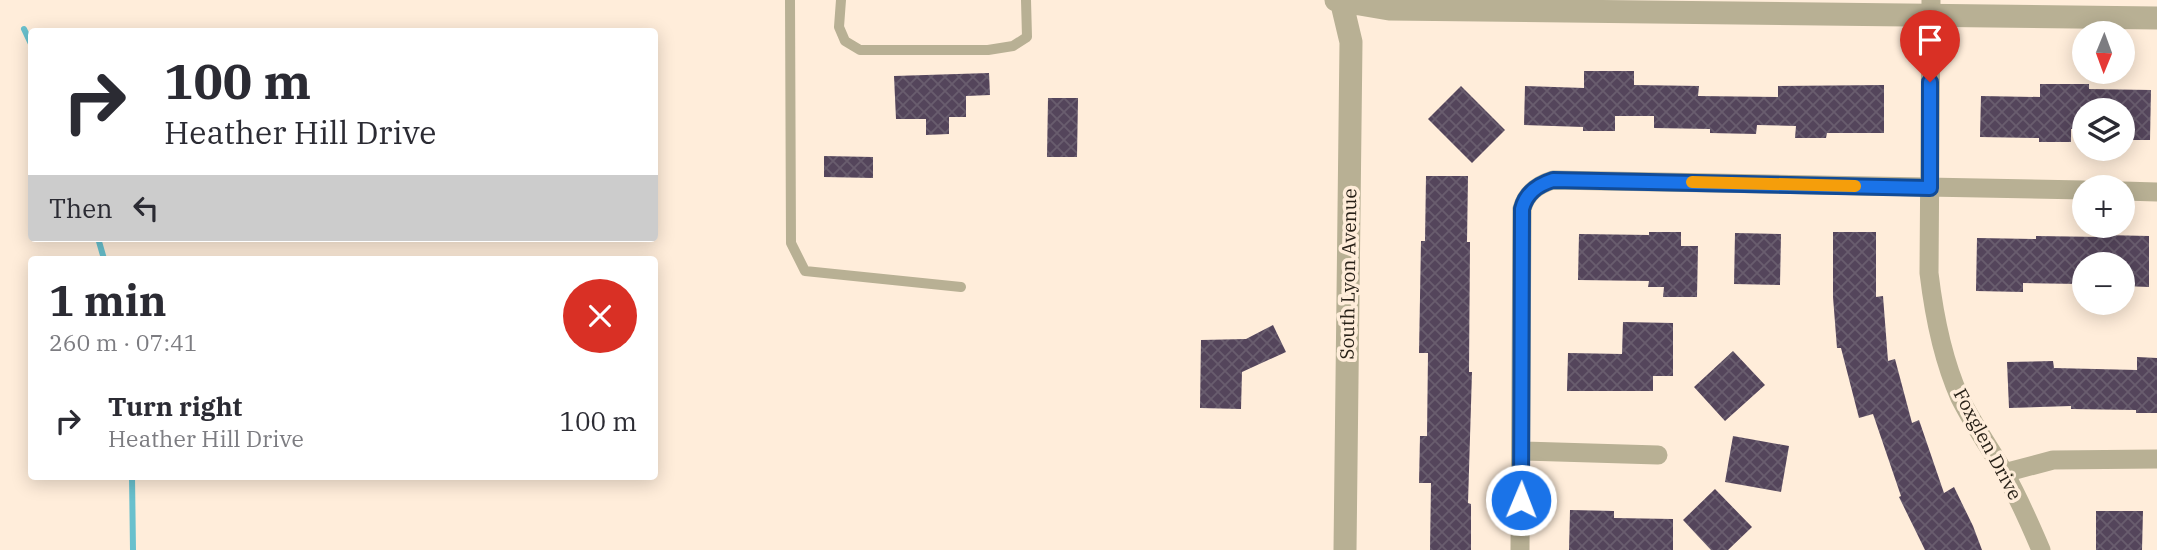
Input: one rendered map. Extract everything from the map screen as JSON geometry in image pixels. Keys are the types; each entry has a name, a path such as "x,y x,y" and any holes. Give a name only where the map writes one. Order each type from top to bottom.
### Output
{"street":[{"path":"1340,0 1389,9 1931,7 2157,18"},
{"name":"South Lyon Avenue","path":"1340,0 1351,42 1345,550"},
{"name":"Foxglen Drive","path":"1931,7 1929,273 1934,315 1959,395 1979,434 2004,473 2041,550"},
{"path":"1520,550 1522,209 1524,199 1541,184 1553,180 2072,190"},
{"path":"2135,191 2157,192"},
{"path":"1522,451 1658,455"},
{"path":"2004,473 2053,460 2157,459"}],"lane":[{"path":"790,0 790,243 805,271 961,287"},
{"path":"841,0 839,27 845,41 860,50 988,50 1013,46 1027,37 1026,0"}],"building":[{"path":"1584,71 1634,71 1634,85 1699,86 1698,96 1778,97 1778,86 1884,85 1884,133 1827,133 1826,138 1795,138 1796,126 1757,125 1756,134 1710,133 1710,129 1654,128 1654,116 1615,116 1615,131 1583,131 1583,127 1524,125 1525,86 1584,88"},
{"path":"989,73 990,95 966,96 966,117 949,117 949,134 926,135 926,119 896,119 894,76"},
{"path":"2040,84 2089,84 2089,89 2151,90 2150,140 2135,140 2135,98 2072,98 2071,142 2039,142 2039,138 1980,137 1981,96 2040,97"},
{"path":"1461,86 1505,130 1472,163 1428,119"},
{"path":"1048,98 1078,98 1077,157 1047,157"},
{"path":"824,156 873,157 873,178 824,177"},
{"path":"1426,176 1468,176 1469,372 1472,372 1468,503 1471,504 1471,550 1430,550 1431,483 1419,483 1420,436 1427,436 1428,353 1419,353 1421,241 1425,241"},
{"path":"1649,232 1681,232 1681,246 1698,246 1697,297 1663,297 1664,287 1648,287 1649,281 1578,280 1579,234 1649,235"},
{"path":"1833,232 1876,232 1876,297 1883,296 1888,361 1895,359 1912,423 1919,420 1944,493 1954,487 1982,550 1925,550 1899,497 1901,496 1873,414 1859,418 1841,348 1837,348 1833,297"},
{"path":"1735,233 1781,234 1780,285 1734,284"},
{"path":"2036,236 2149,236 2149,287 2135,286 2135,252 2072,252 2072,284 2023,283 2023,292 1976,291 1977,238 2036,239"},
{"path":"1623,322 1673,323 1673,376 1653,376 1653,391 1567,391 1568,353 1622,354"},
{"path":"1273,325 1286,352 1242,372 1241,409 1200,408 1201,340 1246,339"},
{"path":"1733,351 1765,385 1725,421 1694,387"},
{"path":"2137,357 2157,358 2157,413 2071,409 2071,406 2009,408 2007,362 2053,361 2054,368 2137,370"},
{"path":"1733,436 1789,446 1781,492 1725,482"},
{"path":"1715,489 1752,527 1728,550 1711,550 1683,520"},
{"path":"1570,510 1614,511 1614,518 1673,519 1673,550 1569,550"},
{"path":"2096,511 2143,511 2142,550 2096,550"}],"waterway":[{"path":"24,29 28,38"},
{"path":"99,242 103,256"},
{"path":"132,480 133,550"}],"slow traffic":[{"path":"1692,182 1855,186"}],"route":[{"path":"1521,500 1524,199 1541,184 1553,180 1930,188 1930,82"}]}
